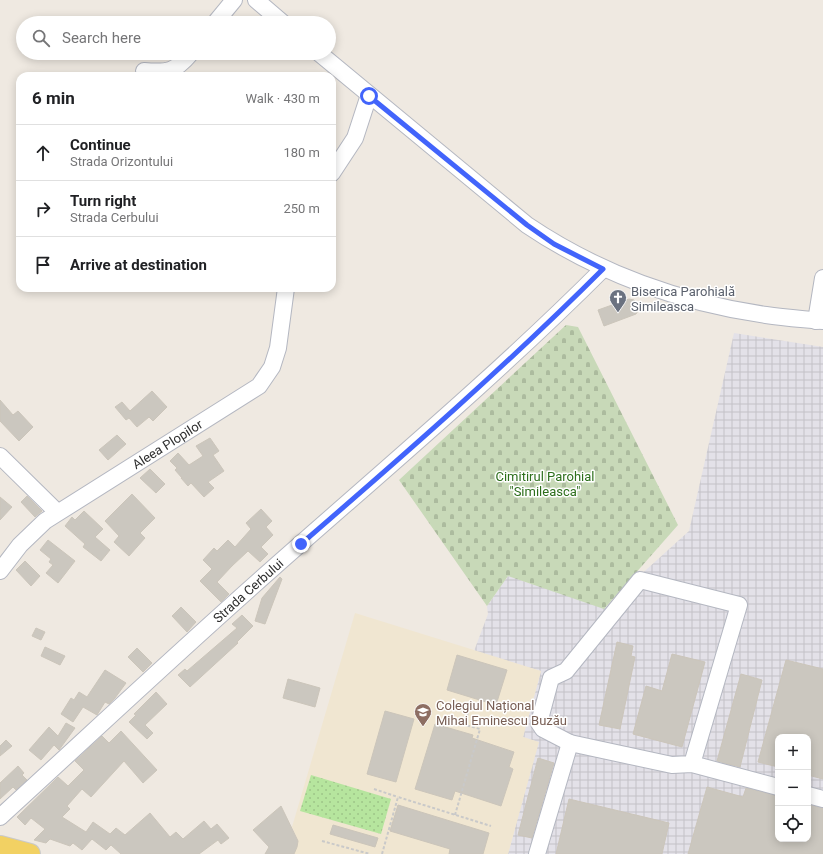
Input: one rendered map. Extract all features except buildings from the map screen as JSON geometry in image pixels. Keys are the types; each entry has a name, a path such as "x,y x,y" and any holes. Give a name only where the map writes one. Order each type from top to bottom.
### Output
{"main road":[{"path":"0,846 30,854"}],"street":[{"path":"221,16 234,0"},
{"path":"256,0 275,16"},
{"path":"166,72 179,67 185,60"},
{"path":"327,60 527,225 554,244 603,269 697,302 766,315 820,321 823,278"},
{"path":"144,71 154,72"},
{"path":"336,167 355,138 369,96"},
{"name":"Strada Cerbului","path":"0,817 265,575 395,463 558,314 603,269"},
{"name":"Aleea Plopilor","path":"0,571 29,535 58,512 259,386 272,367 278,348 285,292"},
{"path":"0,456 58,512"},
{"path":"692,764 739,606 640,580 566,671 551,678 539,723 543,729 570,743 672,765 692,764 775,786"},
{"path":"537,854 570,743"},
{"path":"811,796 823,800"}],"path":[{"path":"455,815 480,729 465,724 470,703"},
{"path":"374,789 491,826"},
{"path":"382,854 398,797"},
{"path":"322,841 370,854"}],"shaded area":[{"path":"734,333 823,347 823,854 508,854 538,742 523,737 541,671 474,651 488,614 487,606 508,576 604,608 689,531"},
{"name":"Colegiul Național Mihai Eminescu Buzău","path":"355,613 541,671 523,737 539,742 508,854 294,854 298,841 292,827"}],"green space":[{"name":"Cimitirul Parohial \"Simileasca\"","path":"566,325 578,327 678,525 604,609 508,576 487,606 399,480"},
{"path":"311,775 391,799 381,834 300,811"}],"place":[{"name":"Biserica Parohială Simileasca","path":"618,313"},
{"name":"Colegiul Național Mihai Eminescu Buzău","path":"423,727"}],"route":[{"path":"301,544 389,468 558,314 603,269 554,244 527,225 369,96"}]}
